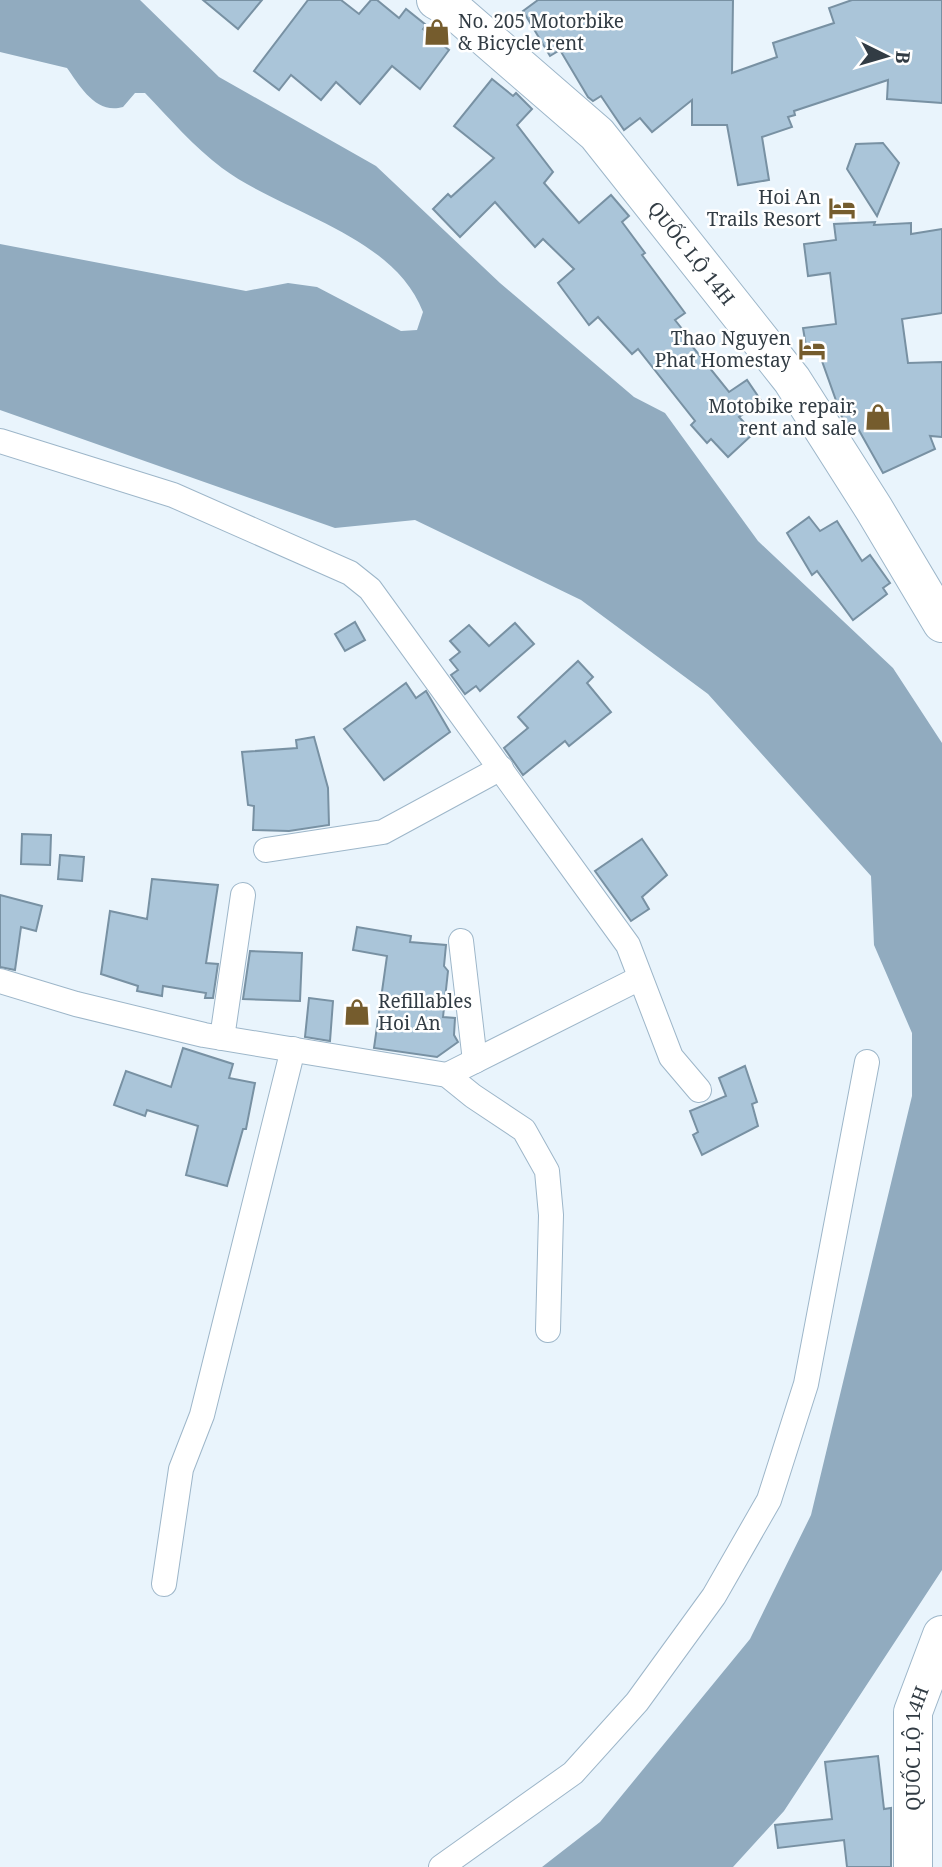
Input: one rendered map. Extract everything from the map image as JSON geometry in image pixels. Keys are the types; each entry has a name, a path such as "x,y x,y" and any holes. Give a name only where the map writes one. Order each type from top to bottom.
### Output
{"main road":[{"name":"QUỐC LỘ 14H","path":"454,4 597,134 792,380 942,623"},
{"name":"QUỐC LỘ 14H","path":"913,1867 913,1712 942,1635"}],"street":[{"path":"0,441 173,495 350,573 370,589 628,945 671,1056 699,1090"},
{"path":"266,850 383,832 501,768"},
{"path":"222,1038 243,895"},
{"path":"461,941 475,1061"},
{"path":"447,1074 640,978"},
{"path":"0,981 76,1004 222,1038 447,1074 473,1096 524,1130 547,1171 551,1214 548,1330"},
{"path":"164,1584 183,1462 202,1415 293,1049"},
{"path":"441,1867 573,1773 637,1702 714,1596 769,1500 806,1384 867,1062"}],"water":[{"path":"0,0 140,0 219,77 376,166 500,283 634,397 665,413 758,541 893,668 942,743 942,1570 784,1811 733,1867 542,1867 600,1822 750,1639 811,1515 912,1096 912,1033 874,945 871,876 708,694 581,600 415,520 335,528 0,410 0,244 246,291 288,283 317,287 401,331 417,330 423,312 408,285 388,263 363,244 247,184 222,168 192,142 145,93 135,93 123,107 105,107 90,97 67,68 0,52"}],"building":[{"path":"203,0 262,0 238,29"},
{"path":"308,0 341,0 359,14 371,0 377,0 399,18 406,9 426,25 423,29 449,50 420,89 392,66 360,104 336,82 321,100 291,75 279,90 254,71"},
{"path":"538,0 733,0 732,73 777,57 773,43 834,23 829,8 852,0 942,0 942,103 887,99 888,80 794,111 795,115 788,117 792,127 762,137 769,180 738,185 727,125 692,125 692,100 652,132 640,118 624,130 601,96 593,101 588,97 560,50 550,56 523,11"},
{"path":"492,79 513,96 516,93 532,109 517,125 553,172 544,183 579,223 611,195 629,216 622,222 645,253 642,255 685,313 675,320 694,344 692,346 729,392 747,380 762,402 739,417 754,433 728,457 711,439 707,443 691,425 695,421 638,349 632,354 598,317 589,325 558,283 574,269 543,239 535,247 495,202 460,237 433,209 448,194 451,197 494,158 454,126"},
{"path":"883,143 899,163 877,216 847,169 856,144"},
{"path":"875,222 874,225 911,223 911,234 942,229 942,313 902,319 908,363 942,362 942,437 930,436 935,449 883,473 856,425 849,428 843,420 818,350 807,352 803,328 836,324 830,273 808,276 804,244 836,240 834,224"},
{"path":"809,517 820,531 837,521 862,561 870,555 890,583 883,588 887,594 853,620 817,571 812,575 787,533"},
{"path":"355,622 365,640 345,651 335,634"},
{"path":"515,623 534,644 480,691 476,686 465,694 451,675 458,670 450,660 460,652 450,641 469,625 489,646"},
{"path":"578,661 593,677 587,683 611,712 569,746 565,741 523,775 504,748 528,728 518,717"},
{"path":"406,683 416,698 426,691 450,732 384,780 344,729"},
{"path":"314,737 328,788 329,825 289,831 253,830 254,806 248,805 242,752 297,748 296,740"},
{"path":"22,834 51,835 50,865 21,864"},
{"path":"642,839 667,875 642,897 649,909 631,921 595,871"},
{"path":"60,855 84,857 82,881 58,879"},
{"path":"152,879 218,885 206,963 218,964 213,998 205,998 206,993 163,986 162,996 137,991 138,986 101,974 110,911 147,919"},
{"path":"0,895 42,906 36,931 21,927 15,970 0,967"},
{"path":"357,927 411,936 410,942 446,945 444,966 448,971 443,1017 455,1018 454,1035 458,1042 437,1057 374,1048 387,956 353,950"},
{"path":"250,951 302,953 300,1001 243,999"},
{"path":"309,998 333,1001 330,1041 305,1037"},
{"path":"183,1048 233,1064 229,1078 255,1083 246,1129 243,1129 227,1186 186,1175 198,1126 147,1110 145,1116 114,1105 126,1071 171,1087"},
{"path":"745,1066 757,1102 752,1104 758,1126 702,1155 693,1135 698,1132 690,1111 726,1096 719,1078"},
{"path":"878,1756 884,1809 891,1808 891,1867 847,1867 844,1840 778,1848 775,1825 832,1819 825,1762"}],"place":[{"name":"No. 205 Motorbike & Bicycle rent","path":"437,32"},
{"name":"Hoi An Trails Resort","path":"842,208"},
{"name":"Thao Nguyen Phat Homestay","path":"812,349"},
{"name":"Motobike repair, rent and sale","path":"878,417"},
{"name":"Refillables Hoi An","path":"357,1012"}]}
